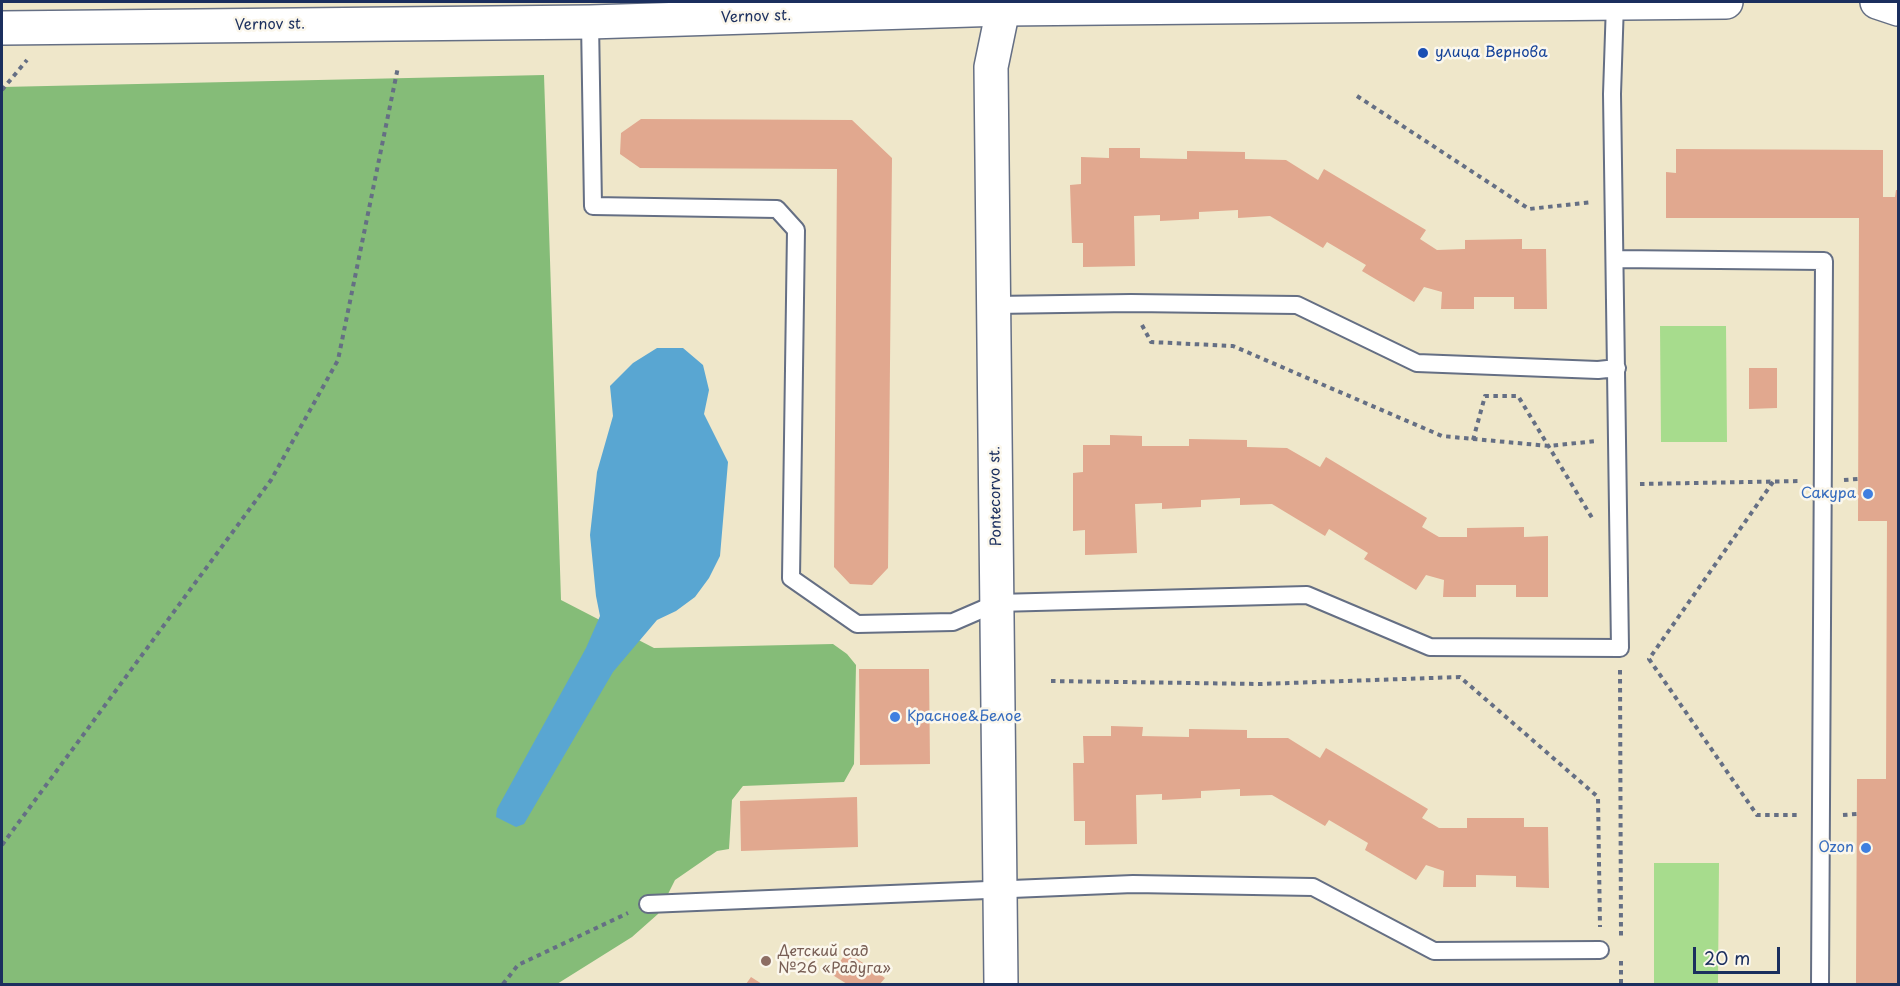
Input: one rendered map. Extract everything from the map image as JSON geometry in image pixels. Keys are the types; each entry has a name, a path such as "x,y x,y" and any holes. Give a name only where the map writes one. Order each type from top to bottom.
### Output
{"main road":[{"name":"Vernov st.","path":"2,28 590,22 1004,5 1726,2"},
{"path":"1877,2 1899,9"},
{"name":"Pontecorvo st.","path":"1001,984 991,67 1004,5"}],"lane":[{"path":"590,22 593,206 777,209 796,230 791,578 856,624 952,622 997,603 1307,596 1430,647 1620,648 1612,94 1615,3"},
{"path":"1615,259 1824,261 1820,984"},
{"path":"994,305 1131,303 1297,305 1417,363 1598,370 1617,368"},
{"path":"648,904 1133,884 1313,887 1434,951 1600,950"}],"path":[{"path":"2,845 271,480 338,360 398,67"},
{"path":"1357,96 1529,209 1596,202"},
{"path":"1131,303 1151,342 1233,346 1442,436 1549,446 1596,441"},
{"path":"1473,440 1485,396 1518,396 1596,524"},
{"path":"1619,484 1800,481"},
{"path":"1773,482 1649,659 1757,815 1789,815"},
{"path":"1620,648 1621,984"},
{"path":"1051,681 1260,684 1460,677 1598,797 1600,950"},
{"path":"502,984 518,965 648,904"}],"green space":[{"path":"544,75 561,600 654,648 833,644 847,654 856,665 854,764 844,782 743,786 732,800 729,849 717,851 675,880 658,914 632,937 557,984 2,984 2,87"},
{"path":"1660,326 1726,326 1727,442 1661,442"},
{"path":"1654,863 1719,863 1718,984 1654,984"}],"water":[{"path":"657,348 683,348 703,365 709,390 704,414 728,462 720,556 709,578 695,597 676,611 657,620 613,672 524,824 516,827 496,817 497,809 586,648 600,616 590,535 597,472 613,416 610,386 633,363"}],"building":[{"path":"641,119 852,120 892,158 888,568 872,585 850,584 834,567 837,169 640,168 620,154 621,133"},
{"path":"1109,148 1140,148 1140,158 1187,159 1187,151 1245,152 1245,159 1286,160 1318,180 1324,169 1426,230 1420,239 1437,250 1465,249 1465,240 1522,239 1522,249 1546,249 1547,309 1514,309 1514,297 1474,297 1474,309 1441,309 1442,292 1424,287 1414,302 1362,271 1366,265 1327,242 1323,248 1270,216 1238,218 1238,210 1199,212 1199,219 1160,221 1160,215 1134,216 1135,266 1083,267 1083,243 1072,243 1070,185 1081,184 1081,157 1109,158"},
{"path":"1676,149 1883,150 1883,197 1895,197 1896,190 1898,190 1898,984 1856,984 1857,779 1886,779 1887,521 1858,521 1859,218 1666,218 1666,172 1676,173"},
{"path":"1749,368 1777,368 1777,408 1749,409"},
{"path":"1110,435 1142,436 1142,446 1189,446 1189,439 1247,440 1247,447 1287,448 1320,467 1326,457 1427,518 1422,527 1439,537 1467,537 1467,528 1524,527 1524,537 1548,536 1548,597 1516,597 1516,585 1476,585 1476,597 1443,597 1444,580 1426,575 1416,590 1364,559 1368,553 1329,529 1325,536 1272,504 1240,505 1240,498 1201,500 1201,507 1162,509 1162,503 1135,504 1137,553 1085,555 1085,530 1073,531 1073,473 1083,472 1083,445 1110,445"},
{"name":"Красное&Белое","path":"859,669 929,669 930,764 860,765"},
{"path":"1111,726 1143,727 1142,736 1189,737 1189,729 1247,730 1247,738 1288,738 1320,758 1326,748 1428,809 1422,818 1439,828 1467,828 1467,818 1524,818 1524,827 1548,827 1549,888 1516,887 1516,876 1476,875 1476,887 1443,887 1444,871 1426,865 1416,880 1365,850 1368,843 1329,820 1325,826 1272,795 1240,796 1240,789 1201,791 1201,798 1162,800 1162,794 1136,795 1137,844 1085,845 1085,821 1074,821 1073,763 1084,763 1083,736 1111,736"},
{"path":"857,797 858,847 741,851 740,801"},
{"path":"847,952 885,978 880,984 847,984 831,974"},
{"path":"751,977 762,984 746,984"}],"place":[{"name":"улица Вернова","path":"1423,53"},
{"name":"Сакура","path":"1868,494"},
{"name":"Красное&Белое","path":"895,717"},
{"name":"Ozon","path":"1866,848"},
{"name":"Детский сад №26 «Радуга»","path":"766,961"}]}
